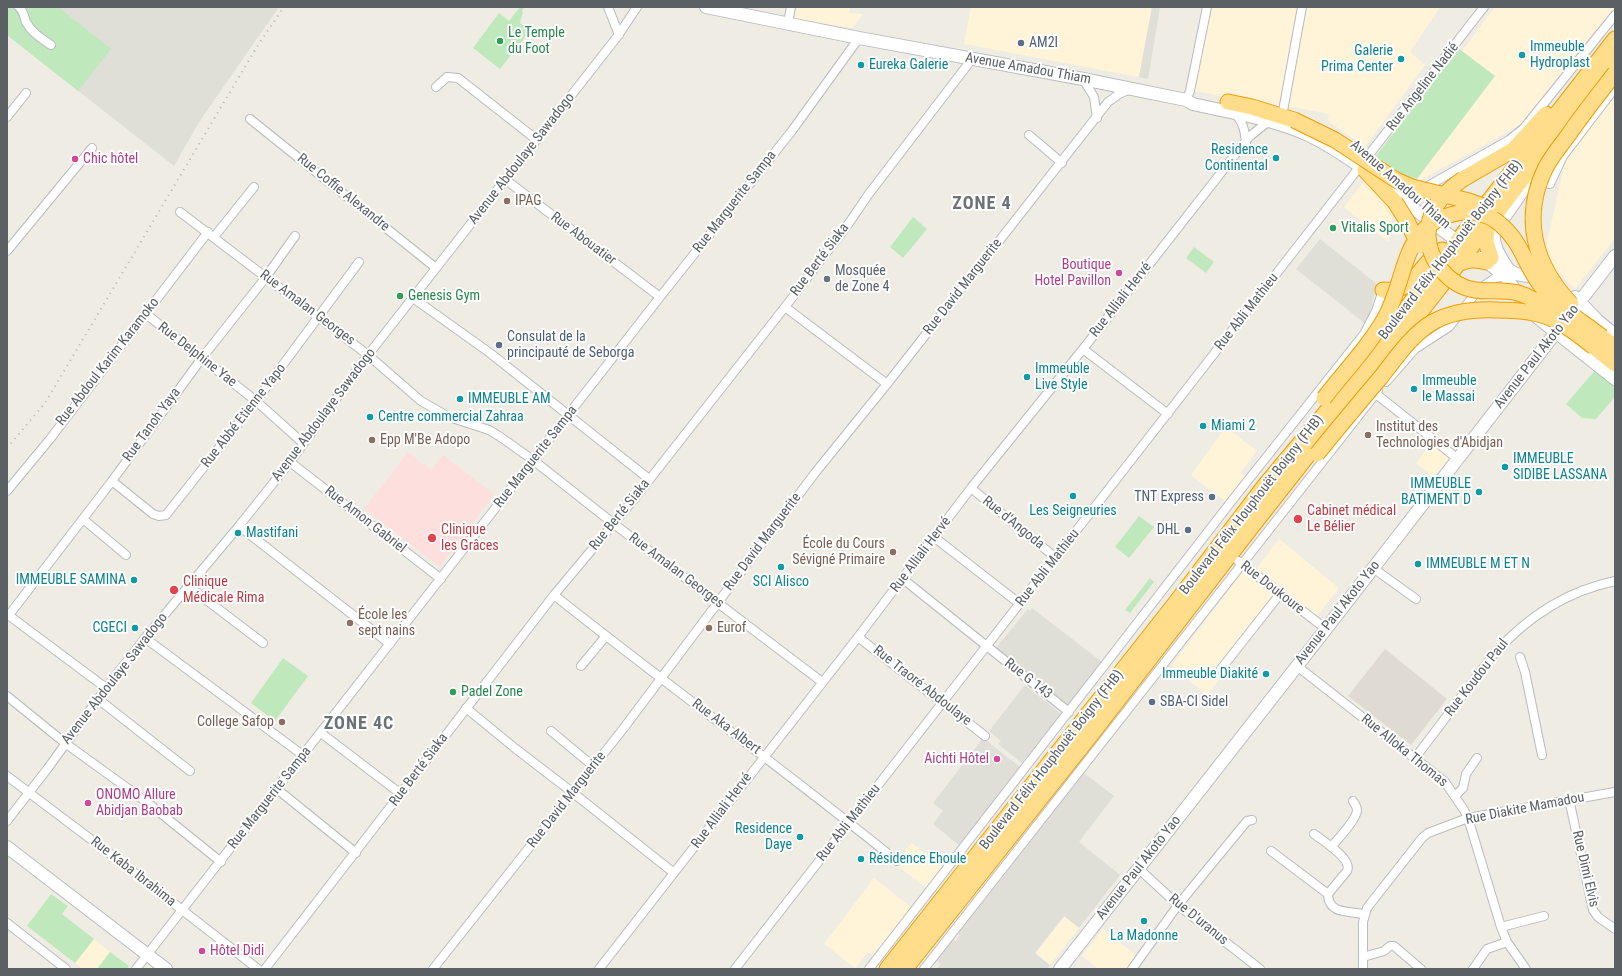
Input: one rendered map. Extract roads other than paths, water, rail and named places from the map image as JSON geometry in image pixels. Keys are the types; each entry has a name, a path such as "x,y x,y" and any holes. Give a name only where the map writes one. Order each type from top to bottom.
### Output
{"highway":[{"name":"Boulevard Félix Houphouët Boigny (FHB)","path":"887,969 1174,605 1224,550 1250,528 1456,265 1465,243 1489,233 1608,58 1615,40"},
{"path":"1548,311 1536,300 1517,292 1475,290 1460,285 1446,275 1430,252 1428,229 1430,220 1439,201 1446,192 1463,179 1512,150 1562,96 1608,58"},
{"name":"Boulevard Félix Houphouët Boigny (FHB)","path":"905,969 1085,742 1224,550 1266,484 1465,243 1608,58"},
{"path":"1615,73 1572,129 1547,166 1541,178 1534,210 1535,243 1539,257 1547,273 1564,297 1604,340 1615,364"},
{"path":"1231,107 1252,107 1289,116 1335,140 1396,180 1432,193 1469,201 1499,213 1520,231 1529,245 1541,277 1548,311"},
{"path":"1362,168 1395,202 1407,221 1428,269 1444,285 1462,295 1476,300 1515,301 1548,311 1615,347"},
{"path":"1266,484 1300,429 1373,336 1386,316 1414,242 1428,225 1441,217 1460,212 1471,212 1484,215 1498,222 1515,239 1539,282 1548,311"},
{"path":"1456,265 1466,260 1475,258 1489,260 1487,248 1489,233"},
{"path":"1383,290 1398,290 1412,282 1434,254 1465,243"},
{"path":"1250,528 1317,454 1408,343 1432,323 1457,313 1491,309 1513,310 1550,317 1568,326 1604,340"}],"street":[{"path":"19,7 34,33 51,45"},
{"path":"608,7 619,35"},
{"name":"Avenue Abdoulaye Sawadogo","path":"7,821 106,688 290,462 368,355 619,35 637,7"},
{"name":"Avenue Amadou Thiam","path":"706,7 744,11 788,23 859,38 1083,79 1186,100 1194,98 1231,107 1307,134 1336,150 1507,273"},
{"path":"788,23 791,7"},
{"path":"1186,100 1190,91 1207,7"},
{"path":"1289,116 1302,7"},
{"name":"Rue Angeline Nadié","path":"1362,168 1369,156 1484,7"},
{"path":"1411,203 1419,191 1509,140 1524,128 1615,16"},
{"name":"Rue Marguerite Sampa","path":"136,969 181,910 304,756 660,297 791,132 859,38"},
{"name":"Rue Berté Siaka","path":"265,969 356,853 554,594 614,524 785,307 868,194 972,59"},
{"path":"436,87 447,77 458,78 537,140"},
{"path":"1083,79 1094,97 1097,118"},
{"path":"1567,289 1566,303 1555,318 1548,311 1529,312 1507,273 1494,241 1489,233 1530,184 1537,182 1550,184 1563,156 1615,88"},
{"name":"Rue David Marguerite","path":"433,969 623,729 815,473 1062,163 1108,102 1119,94 1130,89"},
{"path":"7,117 26,93"},
{"path":"1231,107 1245,130 1246,143"},
{"name":"Avenue Amadou Thiam","path":"1289,116 1316,122 1350,142 1369,156 1411,203"},
{"name":"Rue Coffie Alexandre","path":"250,119 436,268"},
{"name":"Rue Alliali Hervé","path":"599,969 903,579 971,488 1083,349 1132,285 1246,143 1249,137 1265,124 1272,122"},
{"path":"1029,135 1062,163"},
{"path":"7,251 92,148"},
{"name":"Rue Abli Mathieu","path":"735,969 986,646 1362,168"},
{"name":"Rue Abouatier","path":"506,180 660,297"},
{"name":"Rue Abdoul Karim Karamoko","path":"7,491 50,439 146,314 211,234 254,187"},
{"name":"Rue Amalan Georges","path":"180,212 211,234 368,355 421,401 449,416 489,430 533,460 614,524 822,682"},
{"name":"Rue Tanoh Yaya","path":"8,614 112,481 202,358 266,277 295,236"},
{"name":"Avenue Paul Akoto Yao","path":"1060,969 1326,629 1506,395 1556,334 1615,256"},
{"name":"Rue Abbé Etienne Yapo","path":"112,481 153,514 159,516 166,515 256,402 359,262"},
{"path":"924,969 1376,394 1415,348 1449,327 1479,289 1495,278 1507,273 1550,280 1567,289 1597,320 1604,340"},
{"path":"868,969 1234,498 1364,334 1376,311 1383,290"},
{"path":"413,298 490,353 649,478"},
{"path":"785,307 887,384"},
{"path":"1548,311 1556,334 1615,379"},
{"name":"Rue Delphine Yae","path":"146,314 256,402 303,443"},
{"path":"1578,350 1578,331 1581,325 1597,320"},
{"path":"1083,349 1168,414"},
{"path":"1376,394 1458,459"},
{"name":"Rue Amon Gabriel","path":"290,462 441,579"},
{"name":"Rue d'Angoda","path":"971,488 1056,558"},
{"path":"82,519 126,555"},
{"path":"239,526 390,644"},
{"path":"934,537 1020,604"},
{"name":"Rue Doukoure","path":"1224,550 1326,629"},
{"path":"1373,568 1416,599"},
{"name":"Rue G 143","path":"903,579 1069,712"},
{"name":"Rue Koudou Paul","path":"1415,758 1507,639 1524,624 1574,593 1599,584 1615,581"},
{"path":"188,586 263,643"},
{"name":"Rue Aka Albert","path":"554,594 660,678 850,822 897,861"},
{"path":"1221,670 1280,594"},
{"path":"8,614 106,688"},
{"path":"581,666 606,636"},
{"name":"Rue Traoré Abdoulaye","path":"858,637 985,736"},
{"path":"146,638 304,756"},
{"path":"1520,657 1525,672 1542,755"},
{"name":"Rue Alloka Thomas","path":"1297,666 1445,782 1456,796 1468,818 1501,927 1507,942 1526,969"},
{"path":"7,696 65,743 148,803 220,862"},
{"path":"98,699 190,771"},
{"path":"466,708 674,873"},
{"path":"550,731 593,766"},
{"path":"321,733 401,794"},
{"path":"1456,796 1463,788 1466,774 1477,758"},
{"name":"Rue Kaba Ibrahima","path":"7,776 110,853 258,969"},
{"path":"277,789 356,853"},
{"name":"Rue Diakite Mamadou","path":"1364,914 1367,908 1424,835 1468,818 1615,792"},
{"name":"Rue Dimi Elvis","path":"1569,799 1593,910 1598,917 1615,929"},
{"path":"1332,846 1357,812 1357,808 1353,801"},
{"path":"1132,969 1178,904 1247,821 1252,820"},
{"path":"1314,834 1332,846 1348,864 1349,868 1328,894"},
{"path":"7,847 166,969"},
{"path":"1272,851 1328,894 1330,905 1334,908 1364,914 1363,969"},
{"name":"Rue D'uranus","path":"1138,868 1178,904 1260,969"},
{"path":"1501,927 1544,916"},
{"path":"7,923 66,969"},
{"path":"1473,969 1488,949 1507,942"},
{"path":"1363,957 1384,951 1390,946 1394,946 1421,969"}],"railway":[{"path":"7,448 45,403 258,45 284,7"}],"place":[{"name":"Le Temple du Foot","path":"500,41"},
{"name":"AM2I","path":"1021,43"},
{"name":"Immeuble Hydroplast","path":"1522,55"},
{"name":"Galerie Prima Center","path":"1401,59"},
{"name":"Eureka Galerie","path":"861,65"},
{"name":"Residence Continental","path":"1276,158"},
{"name":"Chic hôtel","path":"75,159"},
{"name":"IPAG","path":"507,201"},
{"name":"Vitalis Sport","path":"1333,228"},
{"name":"Boutique Hotel Pavillon","path":"1119,273"},
{"name":"Mosquée de Zone 4","path":"827,279"},
{"name":"Genesis Gym","path":"400,296"},
{"name":"Consulat de la principauté de Seborga","path":"499,345"},
{"name":"Immeuble Live Style","path":"1027,377"},
{"name":"Immeuble le Massai","path":"1414,389"},
{"name":"IMMEUBLE AM","path":"460,399"},
{"name":"Centre commercial Zahraa","path":"370,417"},
{"name":"Miami 2","path":"1203,426"},
{"name":"Institut des Technologies d'Abidjan","path":"1368,435"},
{"name":"Epp M'Be Adopo","path":"372,440"},
{"name":"IMMEUBLE SIDIBE LASSANA","path":"1505,467"},
{"name":"IMMEUBLE BATIMENT D","path":"1479,492"},
{"name":"Les Seigneuries","path":"1073,496"},
{"name":"TNT Express","path":"1212,497"},
{"name":"Cabinet médical Le Bélier","path":"1298,519"},
{"name":"DHL","path":"1188,530"},
{"name":"Mastifani","path":"238,533"},
{"name":"Clinique les Grâces","path":"432,538"},
{"name":"École du Cours Sévigné Primaire","path":"893,552"},
{"name":"IMMEUBLE M ET N","path":"1418,564"},
{"name":"SCI Alisco","path":"781,567"},
{"name":"IMMEUBLE SAMINA","path":"134,580"},
{"name":"Clinique Médicale Rima","path":"174,590"},
{"name":"École les sept nains","path":"350,623"},
{"name":"CGECI","path":"135,628"},
{"name":"Eurof","path":"709,628"},
{"name":"Immeuble Diakité","path":"1266,674"},
{"name":"Padel Zone","path":"453,692"},
{"name":"SBA-CI Sidel","path":"1152,702"},
{"name":"College Safop","path":"282,722"},
{"name":"Aichti Hôtel","path":"997,759"},
{"name":"ONOMO Allure Abidjan Baobab","path":"88,803"},
{"name":"Residence Daye","path":"800,837"},
{"name":"Résidence Ehoule","path":"861,859"},
{"name":"La Madonne","path":"1144,921"},
{"name":"Hôtel Didi","path":"202,951"}],"district":[{"name":"ZONE 4","path":"982,204"},
{"name":"ZONE 4C","path":"359,724"}]}
